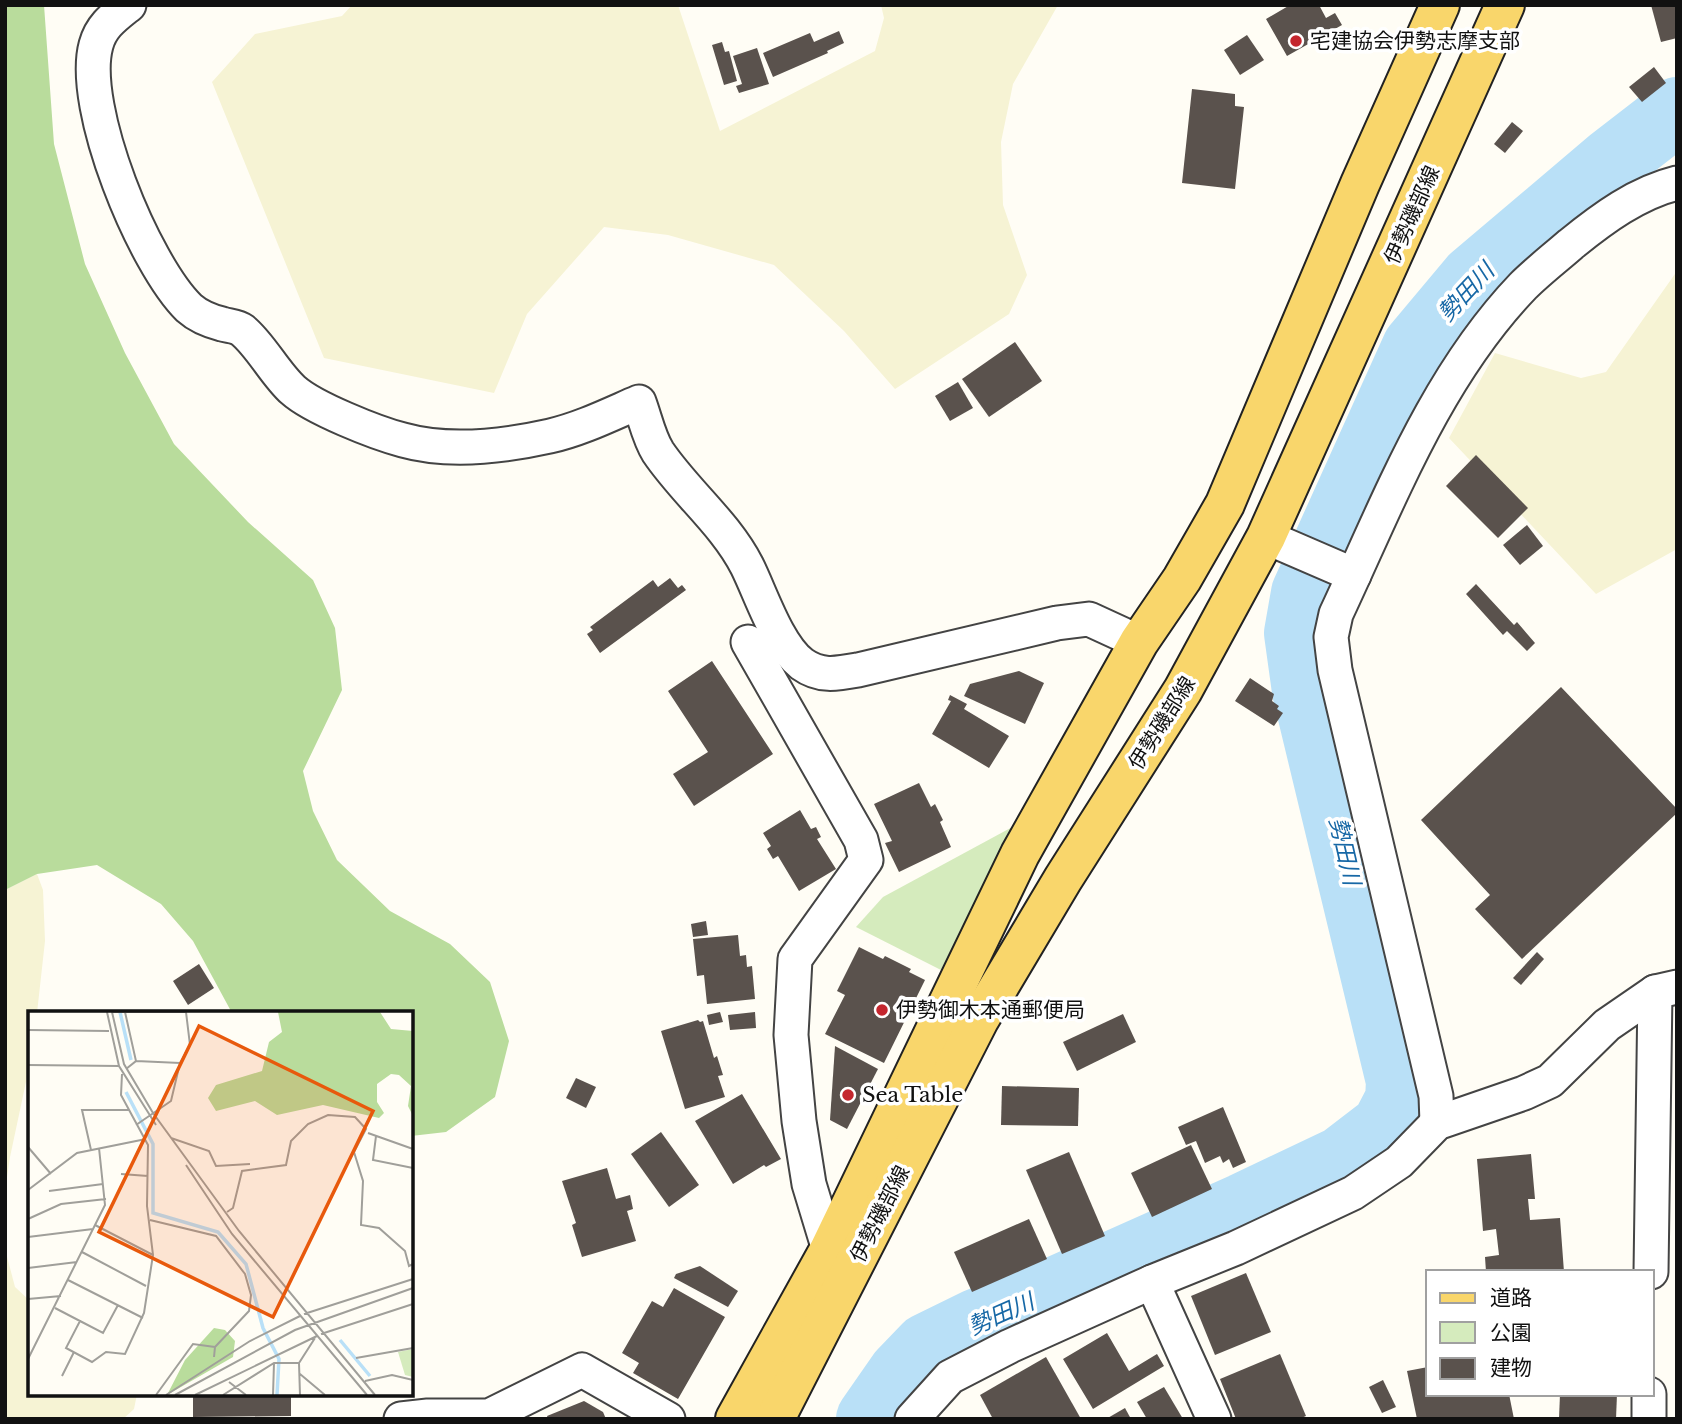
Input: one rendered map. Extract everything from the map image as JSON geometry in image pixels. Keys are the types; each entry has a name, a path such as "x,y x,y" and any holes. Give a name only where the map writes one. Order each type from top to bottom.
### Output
{"main road":[{"name":"伊勢磯部線","path":"735,1419 829,1250 1020,854 1139,642 1182,579 1224,505 1360,184 1440,5"},
{"name":"伊勢磯部線","path":"775,1419 979,1020 1063,879 1278,542 1505,5"}],"street":[{"path":"129,5 106,23 96,45 95,100 111,159 137,226 170,285 189,307 199,316 241,328 294,391 312,403 404,440 458,446 503,444 552,436 639,402 656,449 732,540 746,563 789,653 817,673 833,674 858,670 1057,623 1089,619 1139,642"},
{"path":"1437,1124 1436,1096 1335,670 1331,637 1336,614 1349,572 1425,423 1464,359 1490,326 1522,287 1589,230 1634,200 1660,187 1677,183"},
{"path":"1278,542 1349,572"},
{"path":"748,642 861,840 866,860 795,959 791,1035 799,1121 809,1184 829,1250"},
{"path":"915,1417 950,1377 1010,1346 1152,1282 1236,1248 1353,1193 1399,1162 1437,1124 1550,1081 1607,1026 1666,990"},
{"path":"1651,1270 1666,990"},
{"path":"1152,1282 1213,1419"},
{"path":"401,1419 489,1416 582,1370 668,1419"},
{"path":"1649,1396 1649,1419"}],"shaded area":[{"path":"352,5 678,5 720,131 875,51 884,18 881,5 1058,5 1013,84 1001,142 1003,205 1027,275 1009,314 895,389 844,331 774,265 668,235 604,227 527,314 494,393 324,358 212,82 255,34 342,16"},
{"path":"1677,271 1677,549 1596,594 1449,438 1495,353 1581,378 1606,372"},
{"path":"37,874 43,890 45,941 37,1011 28,1011 28,1072 5,1191 5,890"},
{"path":"5,1249 15,1287 28,1299 28,1396 137,1396 134,1409 123,1419 5,1419"}],"green space":[{"path":"5,5 44,5 54,144 85,264 125,353 174,444 248,522 313,580 335,628 342,690 303,771 313,811 337,860 390,911 450,944 490,982 509,1041 495,1097 446,1132 413,1136 413,1011 231,1011 193,941 161,904 97,865 37,874 5,890"},
{"path":"1016,825 941,970 856,927 883,897"}],"building":[{"name":"宅建協会伊勢志摩支部","path":"1290,5 1319,5 1326,18 1335,13 1342,25 1287,56 1266,19"},
{"path":"1651,5 1677,5 1677,38 1661,42"},
{"path":"839,31 844,43 827,51 828,53 773,77 763,53 810,33 814,42"},
{"path":"1247,35 1264,60 1240,75 1224,50"},
{"path":"722,42 725,52 729,51 737,81 724,85 712,45"},
{"path":"757,48 769,84 739,93 736,86 742,84 733,56"},
{"path":"1654,67 1666,83 1642,102 1629,87"},
{"path":"1192,89 1235,94 1235,106 1244,107 1235,189 1182,183"},
{"path":"1512,122 1523,131 1505,153 1494,144"},
{"path":"1015,342 1042,381 989,417 962,379"},
{"path":"958,382 973,408 950,421 935,396"},
{"path":"1476,455 1528,508 1498,538 1446,486"},
{"path":"1527,525 1543,546 1520,565 1503,545"},
{"path":"670,578 678,588 682,585 686,590 600,653 587,634 593,630 590,627 653,580 658,587"},
{"path":"1476,584 1514,625 1517,622 1535,643 1527,651 1507,631 1503,635 1466,594"},
{"path":"712,661 773,754 694,806 673,774 708,752 668,691"},
{"path":"1019,671 1044,683 1025,724 964,696 970,684"},
{"path":"1250,678 1274,694 1272,701 1283,713 1274,726 1235,701"},
{"path":"1561,687 1677,809 1677,813 1522,959 1475,909 1490,895 1421,820"},
{"path":"950,695 967,704 964,709 1009,736 989,768 932,734 951,701 948,700"},
{"path":"919,783 931,807 935,804 943,820 940,822 951,847 899,872 885,843 892,841 874,804"},
{"path":"800,810 811,829 816,827 821,837 817,839 836,869 799,891 778,856 773,859 767,849 771,846 763,833"},
{"path":"706,921 708,935 693,937 691,924"},
{"path":"738,935 740,956 746,955 747,967 752,966 755,999 707,1004 704,975 697,976 693,939"},
{"path":"859,947 911,969 909,972 925,980 884,1063 825,1034 845,995 837,991"},
{"path":"1537,952 1544,959 1521,985 1513,978"},
{"path":"199,964 214,988 188,1005 173,981"},
{"path":"720,1012 723,1022 709,1025 707,1015"},
{"path":"755,1012 756,1028 730,1030 728,1015"},
{"path":"1123,1014 1136,1042 1077,1071 1063,1042"},
{"path":"698,1020 703,1021 714,1058 717,1056 723,1075 718,1076 725,1097 685,1109 661,1031"},
{"name":"Sea Table","path":"835,1046 878,1069 847,1129 830,1120"},
{"path":"576,1078 596,1087 586,1108 566,1098"},
{"path":"1002,1086 1079,1088 1078,1126 1001,1125"},
{"path":"742,1094 781,1159 766,1167 764,1165 733,1184 695,1121"},
{"path":"1223,1107 1246,1162 1233,1168 1229,1159 1223,1163 1220,1156 1205,1163 1196,1141 1186,1145 1178,1127"},
{"path":"661,1132 699,1185 669,1207 631,1154"},
{"path":"1191,1145 1212,1189 1152,1217 1131,1173"},
{"path":"1069,1152 1105,1236 1062,1254 1026,1170"},
{"path":"1531,1154 1535,1199 1528,1199 1530,1220 1560,1218 1564,1270 1486,1270 1485,1257 1499,1255 1496,1229 1483,1231 1477,1159"},
{"path":"607,1168 616,1199 630,1195 633,1209 627,1211 636,1241 582,1257 572,1225 576,1223 562,1181"},
{"path":"1029,1219 1047,1259 972,1292 954,1252"},
{"path":"700,1266 738,1291 728,1307 674,1278 676,1274"},
{"path":"1246,1273 1271,1332 1215,1355 1191,1296"},
{"path":"674,1288 725,1317 678,1399 633,1373 639,1363 622,1353 652,1301 663,1307"},
{"path":"1107,1333 1129,1371 1157,1354 1164,1366 1093,1409 1063,1359"},
{"path":"1280,1354 1306,1416 1299,1419 1236,1419 1220,1379"},
{"path":"1046,1357 1081,1419 993,1419 980,1395"},
{"path":"1426,1367 1426,1396 1509,1396 1514,1419 1417,1419 1407,1371"},
{"path":"1383,1380 1396,1407 1382,1413 1369,1387"},
{"path":"1164,1387 1183,1419 1147,1419 1137,1402"},
{"path":"193,1396 291,1396 291,1416 193,1417"},
{"path":"1560,1396 1617,1396 1616,1419 1559,1419"},
{"path":"584,1401 603,1412 606,1419 548,1419 547,1416"},
{"path":"1125,1408 1131,1419 1106,1419"}],"waterway":[{"name":"勢田川","path":"870,1419 902,1373 927,1347 1243,1207 1342,1160 1385,1127 1399,1100 1400,1081 1306,691 1298,633 1305,593 1416,347 1473,279 1611,162 1677,111"}],"place":[{"name":"宅建協会伊勢志摩支部","path":"1296,41"},
{"name":"伊勢御木本通郵便局","path":"882,1010"},
{"name":"Sea Table","path":"848,1095"}]}
